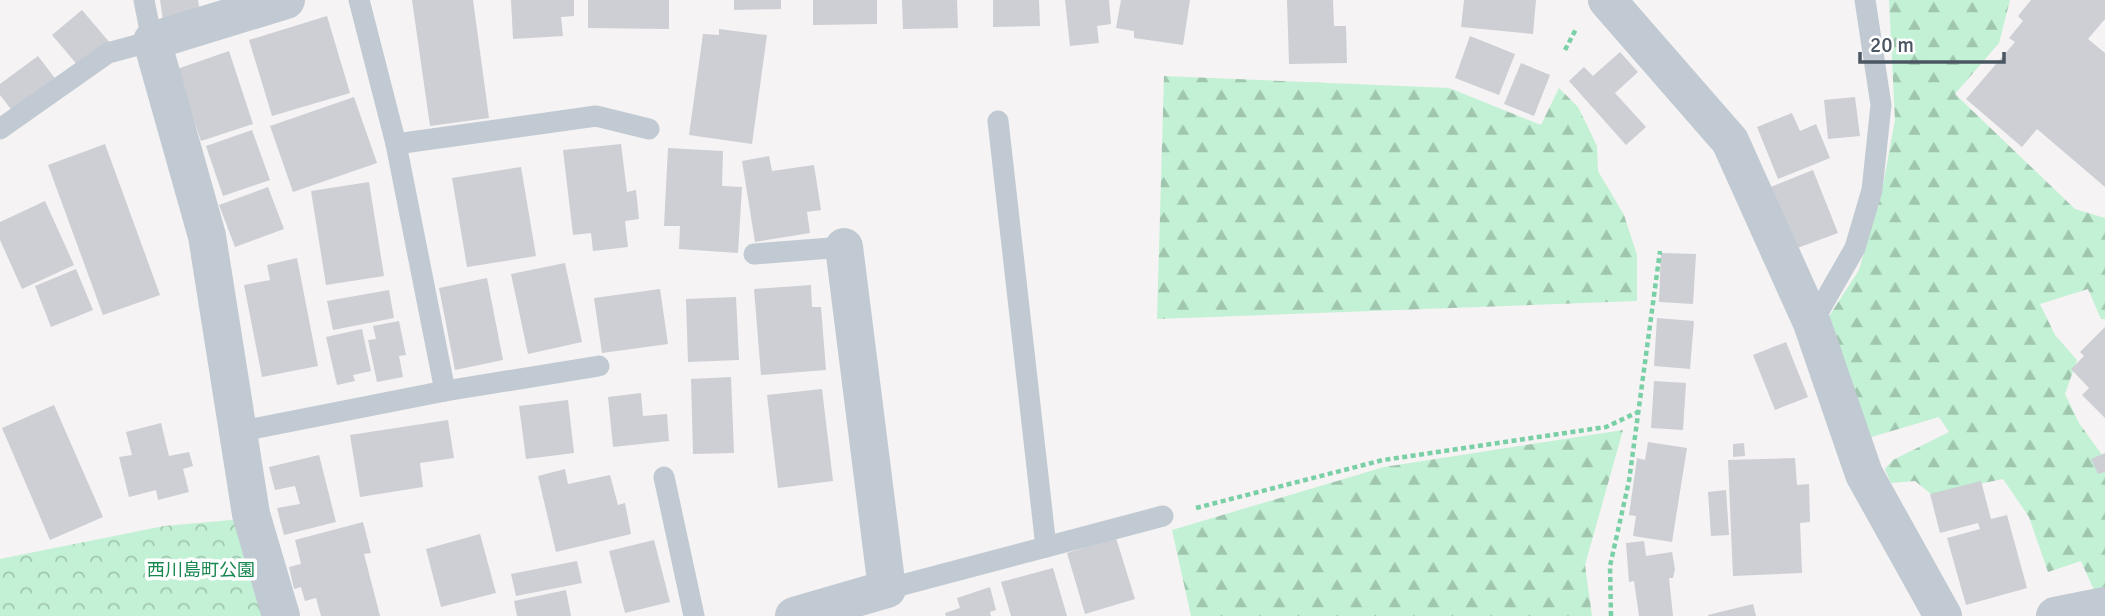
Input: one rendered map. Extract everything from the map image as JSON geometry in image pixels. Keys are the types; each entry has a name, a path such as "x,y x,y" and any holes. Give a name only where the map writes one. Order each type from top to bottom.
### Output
{"street":[{"path":"281,616 251,514 207,236 152,41 286,0"},
{"path":"1607,0 1730,141 1812,323 1864,474 1943,616"},
{"path":"794,616 887,589 844,247"},
{"path":"2055,616 2105,606"}],"lane":[{"path":"0,129 108,53 152,41 144,0"},
{"path":"359,0 396,144 445,391"},
{"path":"1812,323 1855,248 1872,190 1881,105 1865,0"},
{"path":"396,144 596,116 649,129"},
{"path":"998,121 1046,547"},
{"path":"754,254 844,247"},
{"path":"237,432 445,391 599,366"},
{"path":"664,477 694,616"},
{"path":"887,589 1163,516"}],"path":[{"path":"1611,616 1610,566 1629,481 1660,251"},
{"path":"1163,516 1383,460 1606,427 1638,412"}],"green space":[{"path":"1889,0 2010,0 1999,43 1955,94 2075,209 2105,218 2105,319 2101,319 2088,289 2040,304 2055,335 2077,360 2065,394 2079,423 2105,459 2105,596 2097,597 2081,561 2048,572 2029,517 2003,479 1931,494 1915,481 1891,483 1885,469 1893,460 1949,432 1939,417 1868,438 1826,321 1859,270 1882,191 1895,120"},
{"path":"1164,76 1449,88 1541,125 1559,88 1578,107 1597,146 1598,171 1624,215 1637,255 1637,301 1157,319"},
{"path":"1623,430 1585,565 1592,616 1191,616 1172,530 1384,467"},
{"name":"西川島町公園","path":"243,519 271,616 0,616 0,559 164,526"}],"building":[{"path":"160,0 198,0 200,12 163,20"},
{"path":"412,0 473,0 489,118 430,126"},
{"path":"511,0 574,0 574,16 561,17 563,36 513,39"},
{"path":"588,0 669,0 669,29 588,28"},
{"path":"734,0 781,0 781,9 734,10"},
{"path":"813,0 877,0 877,24 813,25"},
{"path":"902,0 957,0 958,28 903,29"},
{"path":"993,0 1039,0 1040,26 993,27"},
{"path":"1065,0 1109,0 1111,24 1097,26 1099,43 1070,46"},
{"path":"1121,0 1190,0 1183,45 1134,38 1134,31 1116,28"},
{"path":"1287,0 1333,0 1334,26 1346,26 1347,63 1289,64"},
{"path":"1464,0 1536,0 1533,34 1461,27"},
{"path":"2031,0 2105,0 2105,19 2088,39 2105,53 2105,187 2037,129 2022,147 1966,99 2015,42 2009,38 2023,21 2018,16"},
{"path":"82,10 110,43 80,68 52,35"},
{"path":"327,16 350,93 272,116 249,40"},
{"path":"719,29 767,35 752,144 689,135 703,34 719,35"},
{"path":"1470,36 1515,54 1499,95 1455,78"},
{"path":"229,51 253,124 201,141 177,69"},
{"path":"1620,52 1638,72 1615,93 1646,127 1626,145 1569,81 1584,67 1593,76"},
{"path":"38,56 57,81 14,113 0,95 0,84"},
{"path":"1521,63 1550,75 1534,116 1504,104"},
{"path":"354,97 377,163 293,192 270,126"},
{"path":"1855,97 1860,136 1828,139 1824,100"},
{"path":"1792,113 1800,131 1816,124 1830,158 1778,179 1757,127"},
{"path":"252,130 270,180 223,196 206,146"},
{"path":"105,144 160,295 103,315 48,165"},
{"path":"621,144 627,192 636,190 639,219 625,221 628,247 593,251 591,233 573,235 563,150"},
{"path":"668,148 723,151 722,186 742,187 738,253 679,249 680,226 664,226"},
{"path":"769,156 772,171 814,165 821,210 807,212 810,233 755,242 742,161"},
{"path":"521,167 536,256 467,267 452,178"},
{"path":"1813,170 1838,233 1792,250 1768,188"},
{"path":"369,182 384,276 326,285 311,191"},
{"path":"268,187 284,229 235,247 219,205"},
{"path":"45,201 74,265 22,289 0,240 0,222"},
{"path":"1661,253 1696,254 1693,304 1659,302"},
{"path":"297,258 318,366 262,377 244,285 270,280 267,265"},
{"path":"565,263 582,342 528,354 511,274"},
{"path":"76,269 93,310 51,327 35,286"},
{"path":"487,278 503,360 455,370 439,288"},
{"path":"811,285 812,307 821,307 826,370 761,375 754,289"},
{"path":"660,289 668,344 602,353 594,298"},
{"path":"389,290 394,318 333,330 327,301"},
{"path":"736,297 739,360 688,362 686,299"},
{"path":"1657,318 1694,321 1690,369 1654,366"},
{"path":"399,321 406,355 399,356 403,377 377,382 368,340 376,339 373,326"},
{"path":"2105,327 2105,418 2082,395 2089,388 2071,369 2084,356 2080,352"},
{"path":"362,329 371,371 353,375 355,381 337,385 326,337"},
{"path":"1786,342 1808,397 1775,410 1753,355"},
{"path":"731,377 734,453 693,454 691,379"},
{"path":"1654,381 1686,383 1683,430 1651,428"},
{"path":"822,389 833,481 778,488 767,395"},
{"path":"641,393 643,416 667,414 669,441 613,447 608,397"},
{"path":"568,400 574,453 526,459 519,406"},
{"path":"54,405 103,517 50,540 2,428"},
{"path":"448,420 454,458 420,463 423,487 360,497 350,435"},
{"path":"161,423 169,456 189,452 193,466 183,469 189,492 158,500 156,490 129,497 119,457 132,455 126,432"},
{"path":"1648,442 1687,448 1672,542 1633,536 1636,516 1629,515 1637,458 1645,460"},
{"path":"1744,443 1745,456 1733,457 1733,444"},
{"path":"2105,453 2105,472 2098,474 2091,459"},
{"path":"319,455 336,522 284,535 277,508 300,504 295,486 275,490 269,467"},
{"path":"1795,458 1797,485 1809,484 1810,522 1800,523 1802,573 1733,576 1728,460"},
{"path":"565,469 568,484 610,475 618,505 625,503 631,534 556,552 538,476"},
{"path":"1981,481 1991,519 2007,515 2027,588 1966,605 1947,538 1980,529 1978,523 1940,533 1930,494"},
{"path":"1726,490 1729,535 1711,536 1708,492"},
{"path":"363,522 371,553 364,554 380,616 321,616 316,598 305,601 301,587 294,589 289,567 301,564 295,540"},
{"path":"480,534 496,593 441,607 426,549"},
{"path":"1116,538 1135,599 1085,614 1067,553"},
{"path":"654,540 670,602 625,613 609,551"},
{"path":"1644,541 1646,556 1672,552 1675,569 1673,578 1669,578 1673,616 1639,616 1634,581 1629,582 1626,543"},
{"path":"577,561 582,583 516,596 511,574"},
{"path":"1053,568 1067,616 1011,616 1001,582"},
{"path":"990,587 996,610 990,612 991,616 946,616 945,613 960,608 957,598"},
{"path":"566,590 571,616 517,616 514,601"},
{"path":"1753,604 1756,616 1708,616 1708,615"}]}
